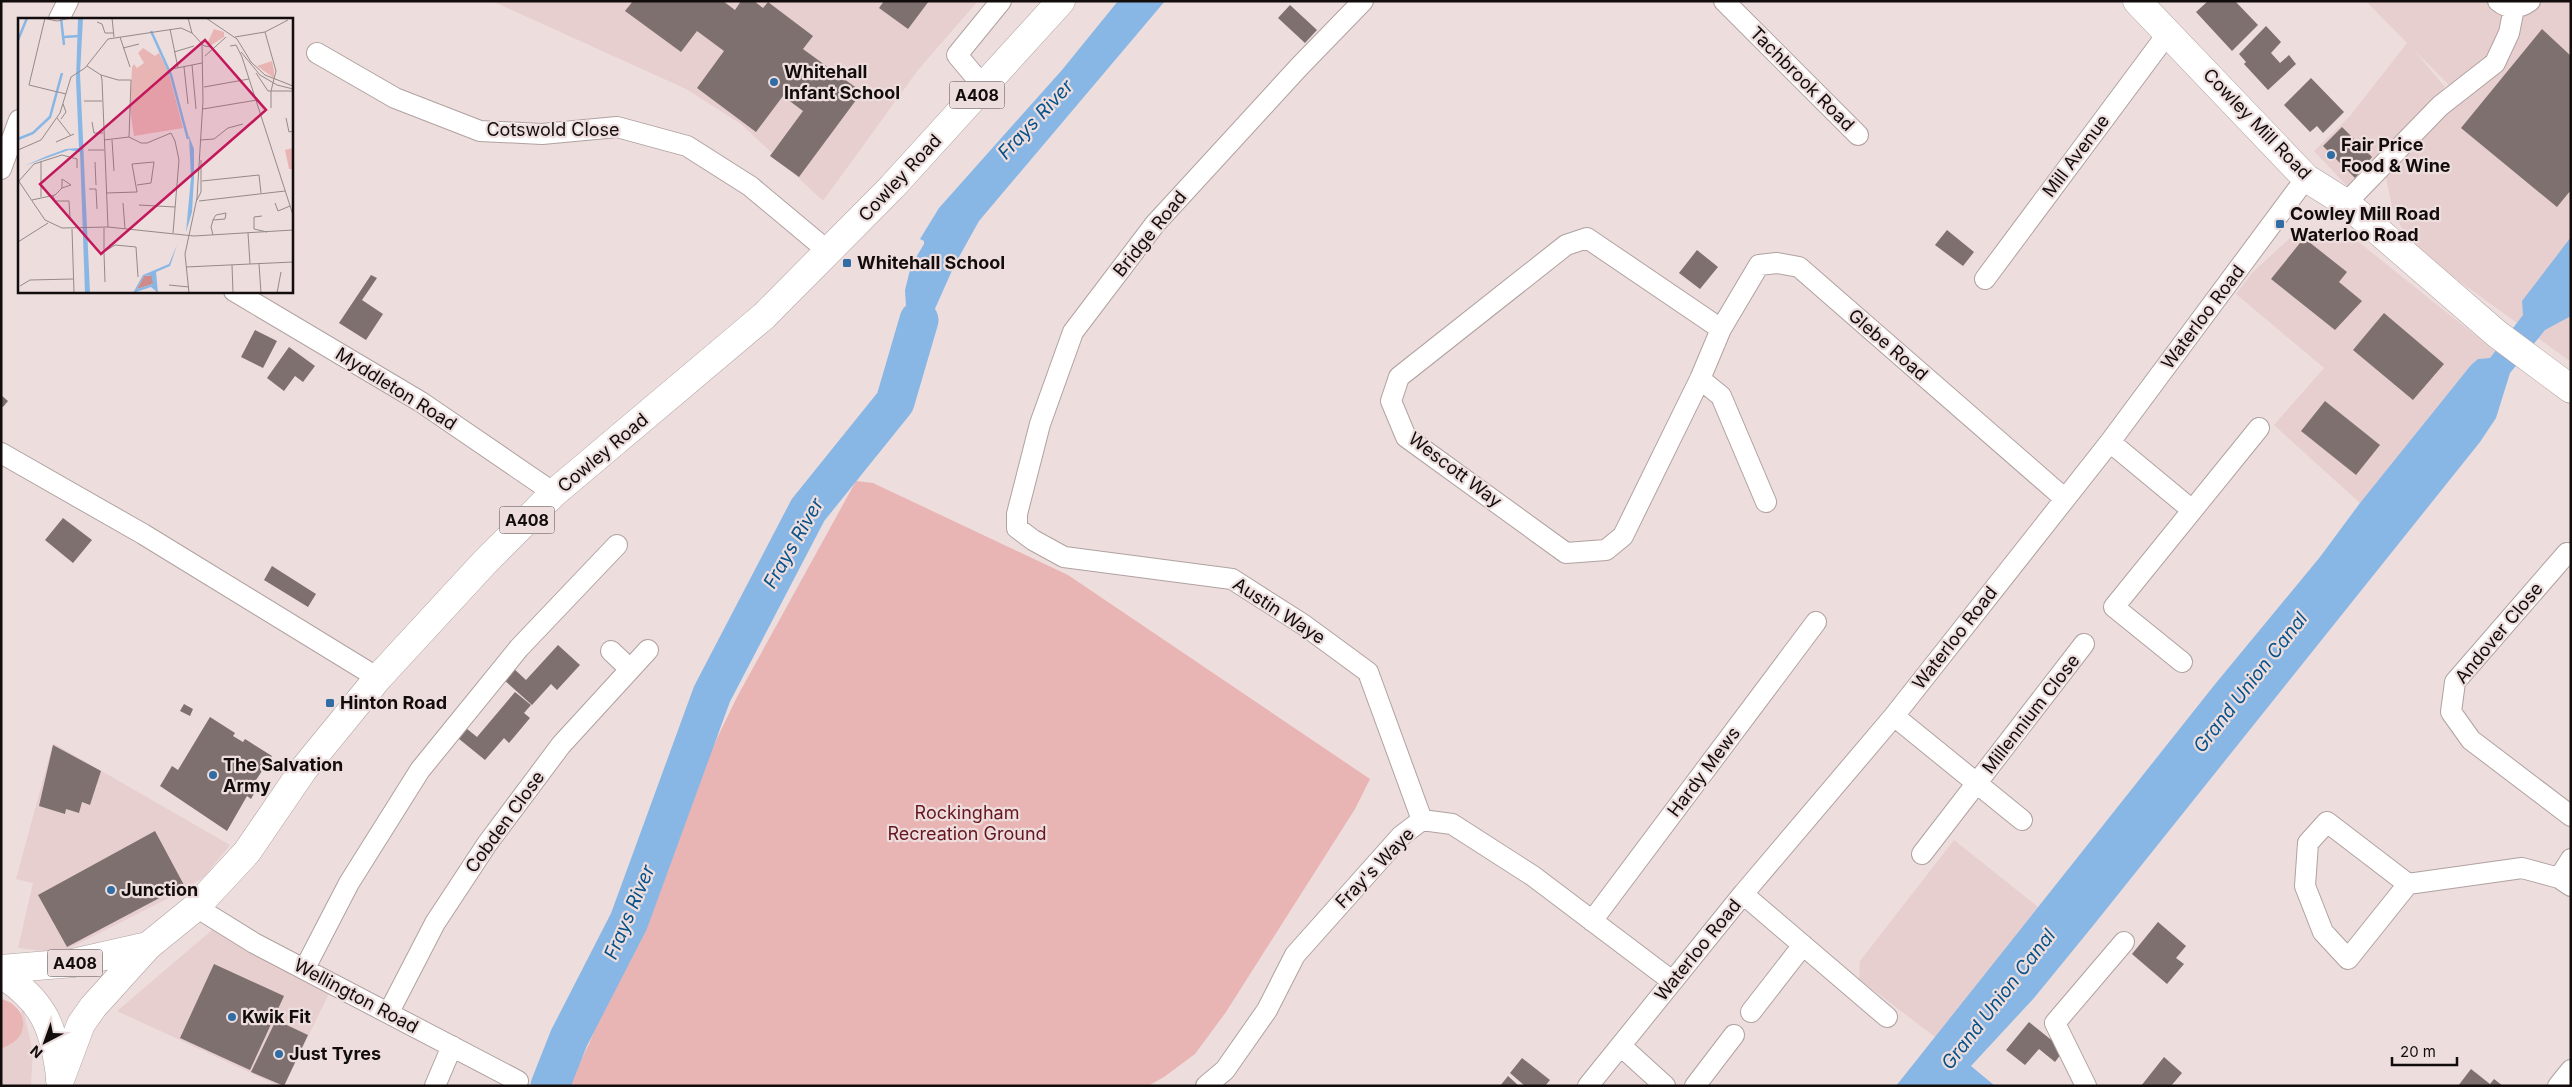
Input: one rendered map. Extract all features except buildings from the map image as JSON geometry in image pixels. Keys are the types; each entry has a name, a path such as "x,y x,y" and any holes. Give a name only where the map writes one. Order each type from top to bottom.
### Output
{"main road":[{"name":"Cowley Road","path":"60,1083 81,1024 113,982 148,946 196,907 248,852 303,770 378,678 485,562 554,493 764,316 829,252 984,87 1061,1"},
{"name":"Cowley Mill Road","path":"2137,1 2306,178 2346,203 2497,334 2571,390"},
{"name":"Cowley Road","path":"1,969 73,963 148,946"},
{"path":"1,974 30,995 48,1022 55,1042 60,1083"}],"street":[{"path":"60,18 68,1"},
{"path":"984,87 957,54 1001,1"},
{"name":"Bridge Road","path":"1018,514 1040,424 1073,332 1155,224 1299,67 1363,1"},
{"name":"Tachbrook Road","path":"1724,1 1858,135"},
{"path":"2346,203 2440,106 2495,63 2506,38 2514,3"},
{"name":"Mill Avenue","path":"1985,279 2168,33"},
{"name":"Cotswold Close","path":"317,54 395,98 480,131 542,134 617,127 687,146 750,186 829,252"},
{"path":"9,165 18,124"},
{"name":"Waterloo Road","path":"1588,1086 1743,894 1894,716 2110,442 2306,178"},
{"name":"Wescott Way","path":"1587,238 1721,329 1700,379 1623,536 1606,550 1566,552 1406,437 1391,401 1399,377 1566,245 1587,238"},
{"name":"Glebe Road","path":"1721,329 1759,265 1777,263 1799,267 2064,498"},
{"name":"Myddleton Road","path":"236,292 421,402 554,493"},
{"path":"1700,379 1721,396 1766,502"},
{"path":"2182,662 2114,607 2258,428"},
{"path":"2110,442 2192,510"},
{"path":"1,453 143,534 378,678"},
{"name":"Austin Waye","path":"1018,514 1017,528 1033,540 1064,557 1232,579 1304,625 1368,672 1422,820"},
{"path":"305,968 349,883 420,770 519,648 617,545"},
{"name":"Andover Close","path":"2567,553 2455,682 2452,712 2471,740 2571,816"},
{"name":"Hardy Mews","path":"1592,921 1816,622"},
{"name":"Millennium Close","path":"1922,854 2084,644"},
{"name":"Cobden Close","path":"389,1012 435,923 487,844 561,745 648,650"},
{"path":"611,651 630,669"},
{"name":"Millennium Close","path":"1894,716 2022,820"},
{"name":"Fray's Waye","path":"1206,1086 1225,1070 1267,1010 1294,955 1400,836 1422,820 1452,824 1533,876 1672,981"},
{"path":"2408,884 2327,822 2308,843 2305,886 2323,932 2348,959 2408,884 2522,868 2565,882 2571,859"},
{"path":"1743,894 1887,1017"},
{"name":"Wellington Road","path":"196,907 254,943 518,1081"},
{"path":"2086,1086 2055,1023 2124,942"},
{"path":"1751,1012 1803,945"},
{"path":"1695,1086 1734,1035"},
{"path":"435,1086 452,1046"},
{"path":"1621,1046 1665,1086"},
{"path":"2558,1086 2571,1070"}],"shaded area":[{"path":"492,1 978,1 918,70 823,201 741,124 686,89"},
{"path":"2366,1 2571,1 2571,362 2409,245 2392,207 2386,178 2462,98 2414,50 2445,87 2349,188 2314,151 2350,116 2407,43"},
{"path":"2341,228 2495,351 2490,358 2478,359 2471,365 2360,503 2274,425 2324,368 2236,294 2253,272 2290,238"},
{"path":"53,743 230,845 204,877 179,893 60,953 18,948 33,883 16,879"},
{"path":"1954,840 2038,907 1935,1037 1859,979 1860,961"},
{"path":"225,919 336,979 284,1086 279,1086 117,1011"},
{"path":"23,1009 33,1052 31,1086 1,1086 1,1043"}],"green space":[{"name":"Rockingham Recreation Ground","path":"856,481 873,483 1068,575 1370,779 1355,809 1226,1012 1195,1054 1164,1077 1148,1086 568,1086 589,1044 621,963 664,871 705,763 737,697"},
{"path":"1,999 13,1004 21,1014 23,1026 22,1032 16,1040 1,1049"}],"water":[{"path":"1118,1 1165,1 979,221 954,266 934,311 913,375 890,362 906,306 905,290 911,266 924,244 924,241 920,239 939,208 1062,70"},
{"name":"Grand Union Canal","path":"2571,237 2571,316 2545,330 2510,373 2496,418 2480,442 2092,927 2034,998 1971,1066 1995,1086 1896,1086 2216,683 2320,557 2360,503 2471,365 2478,359 2490,358 2523,315 2522,301"}],"waterway":[{"name":"Frays River","path":"550,1086 569,1038 629,921 712,694 808,510 895,402 919,320"}],"place":[{"name":"Whitehall Infant School","path":"774,82"},
{"name":"Fair Price Food & Wine","path":"2331,155"},
{"name":"Cowley Mill Road Waterloo Road","path":"2280,224"},
{"name":"Whitehall School","path":"847,263"},
{"name":"Hinton Road","path":"330,703"},
{"name":"The Salvation Army","path":"213,775"},
{"name":"Junction","path":"111,890"},
{"name":"Kwik Fit","path":"232,1017"},
{"name":"Just Tyres","path":"279,1054"}]}
